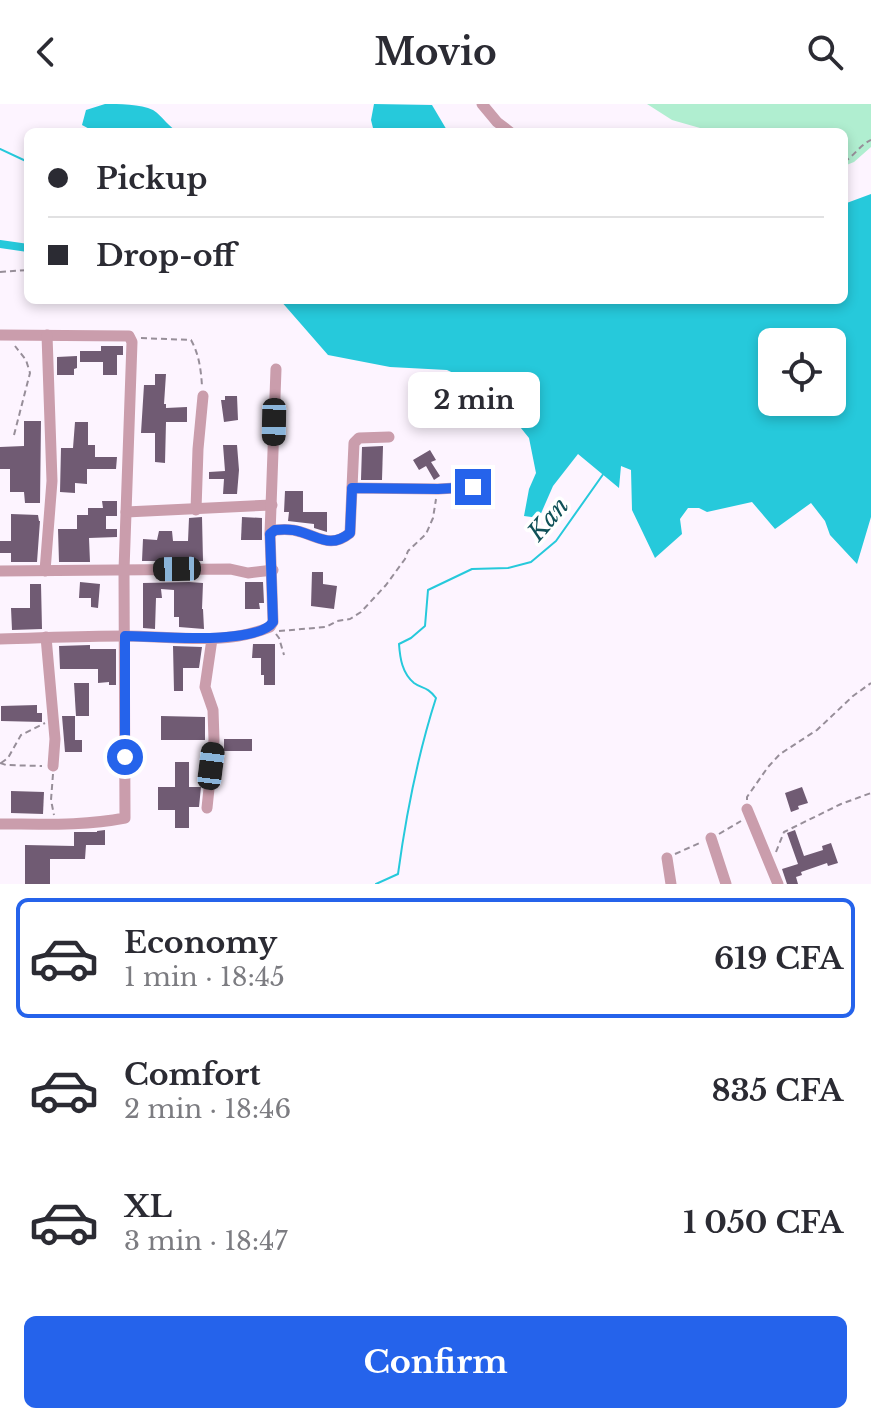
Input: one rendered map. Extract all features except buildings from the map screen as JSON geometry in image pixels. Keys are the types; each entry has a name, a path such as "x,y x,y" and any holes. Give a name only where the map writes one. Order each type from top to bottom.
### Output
{"street":[{"path":"482,104 505,128"},
{"path":"0,824 103,823 125,818 124,570 131,338 4,335"},
{"path":"45,571 52,481 47,335"},
{"path":"0,639 125,636 212,639 270,627 273,622 270,534 276,369"},
{"path":"196,510 203,396"},
{"path":"270,534 275,530 301,531 328,542 342,539 350,533 354,443 359,438 389,437"},
{"path":"352,488 473,487"},
{"path":"126,512 272,505"},
{"path":"0,571 230,569 248,573 273,570"},
{"path":"46,637 55,739 53,766"},
{"path":"207,808 214,740 213,710 205,687 212,639"},
{"path":"747,809 778,884"},
{"path":"711,838 726,884"},
{"path":"667,858 671,884"}],"path":[{"path":"848,160 871,140"},
{"path":"0,272 24,270"},
{"path":"4,335 26,360 30,373 14,435"},
{"path":"131,338 191,340 199,363 203,396"},
{"path":"284,655 274,631 326,627 354,618 361,612 386,585 408,551 426,534 433,518 438,489"},
{"path":"667,858 741,821 747,809 747,797 780,754 817,730 871,683"},
{"path":"53,719 21,735 8,758 0,763 53,766 51,800 57,824"},
{"path":"776,860 776,849 784,832 871,793"}],"green space":[{"path":"647,104 871,104 871,147 848,164 848,128 700,128 672,120"}],"water":[{"path":"105,104 148,108 172,128 88,128 82,125 86,110"},
{"path":"374,104 432,105 446,128 373,128"},
{"path":"871,194 871,517 857,564 830,535 825,521 811,503 775,529 752,502 707,512 688,508 680,519 682,534 655,558 632,510 631,470 621,466 619,488 578,454 553,486 539,518 524,516 529,489 536,473 529,438 491,391 447,370 390,367 328,355 283,304 848,304 848,203"}],"waterway":[{"path":"0,149 24,160"},
{"path":"0,244 24,247"},
{"name":"Kan","path":"376,884 398,874 413,785 436,698 407,675 399,644 425,626 428,590 472,569 508,568 531,562 556,541 604,473"}],"route":[{"path":"125,757 125,636 212,639 270,627 273,622 270,534 275,530 301,531 328,542 342,539 350,533 352,488 473,487"}]}
